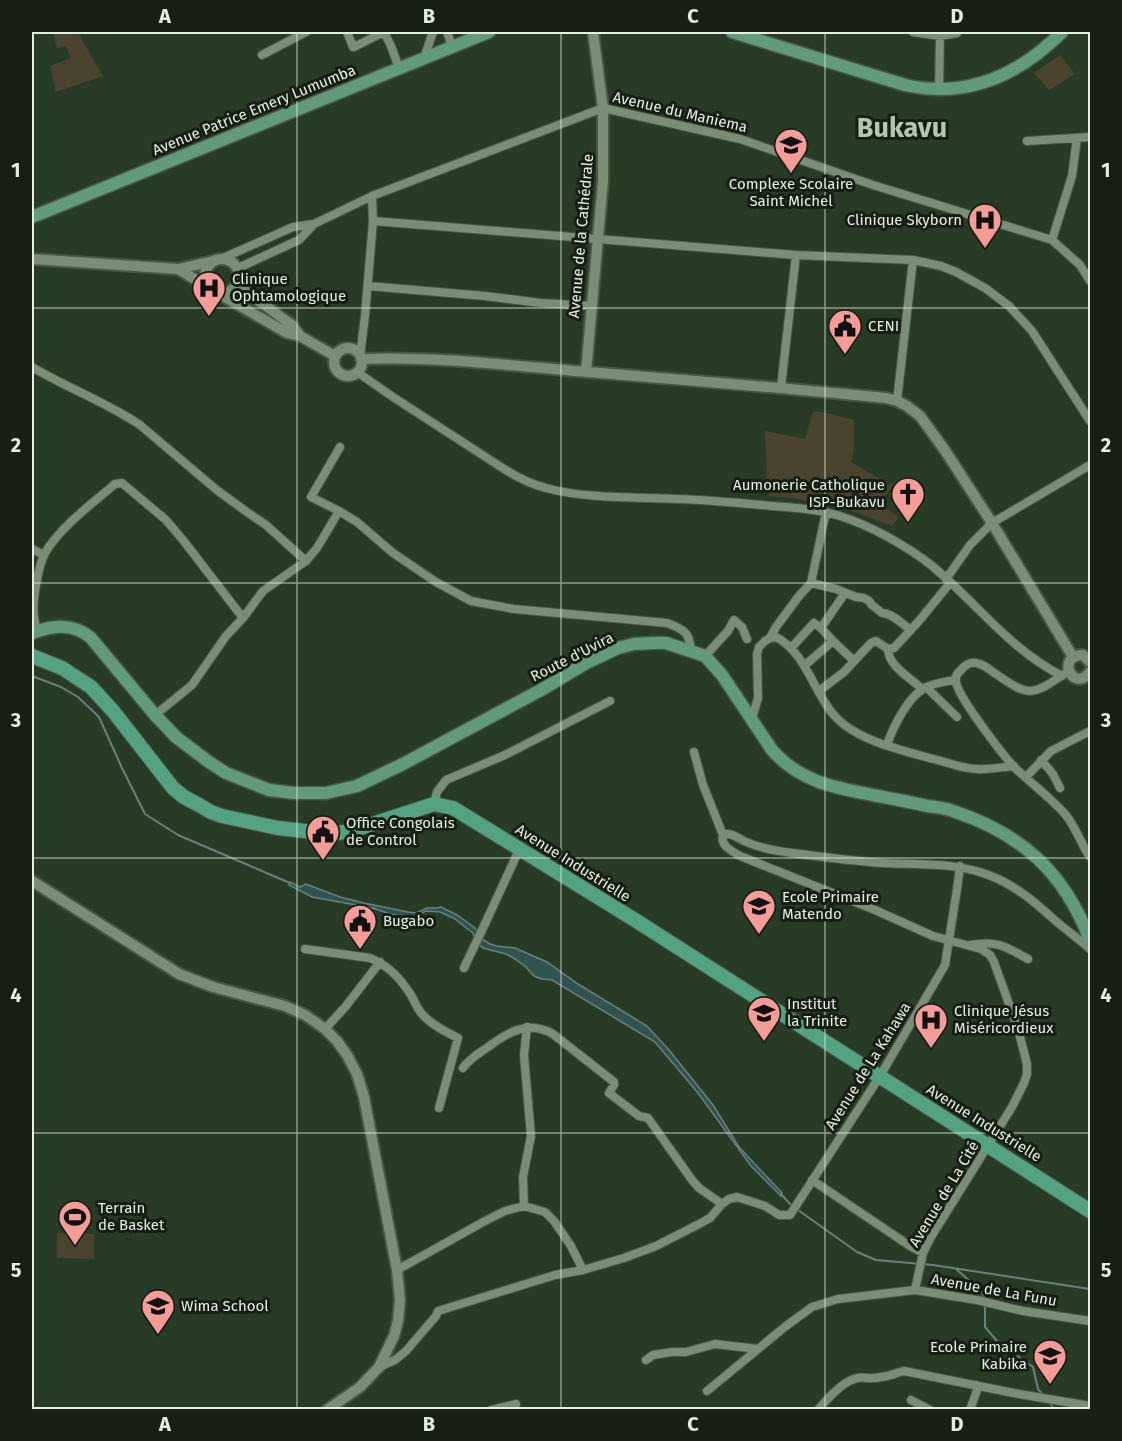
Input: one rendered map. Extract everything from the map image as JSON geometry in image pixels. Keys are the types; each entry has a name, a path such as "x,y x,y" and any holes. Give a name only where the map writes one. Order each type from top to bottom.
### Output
{"highway":[{"path":"32,656 62,668 91,687 113,711 173,788 211,812 278,828 331,834 351,831 434,804"},
{"name":"Avenue Industrielle","path":"434,804 453,808 520,848 1090,1211"}],"main road":[{"name":"Avenue Patrice Emery Lumumba","path":"32,217 489,32"},
{"path":"732,32 905,85 939,90 978,84 1007,72 1028,62 1062,32"},
{"name":"Route d'Uvira","path":"34,632 58,626 85,633 176,737 226,772 269,790 294,793 326,793 357,786 401,765 541,690 586,663 618,648 634,644 666,643 705,656 722,675 772,750 791,768 819,783 843,790 952,811 1006,834 1036,856 1051,871 1064,889 1087,930 1090,940"}],"street":[{"path":"261,55 306,32"},
{"path":"347,32 353,47 384,32 399,68"},
{"path":"424,58 433,32"},
{"path":"447,32 452,46"},
{"name":"Avenue de la Cathédrale","path":"586,372 603,181 603,108 593,32"},
{"path":"912,32 957,33"},
{"path":"939,90 940,34"},
{"name":"Avenue du Maniema","path":"218,259 293,227 314,224 372,196 603,108 740,139 873,185 1053,240 1080,266 1090,281"},
{"path":"1027,141 1090,137"},
{"path":"1053,240 1072,176 1077,138"},
{"path":"372,196 373,221 368,286 361,357 360,367 350,376 340,374 334,366 335,357 345,348 354,349 361,357 451,361 781,387 886,398 907,406 920,416 1084,656 1069,663 1065,674 1048,685 1030,692 1018,688 976,663 969,663 961,669 955,680 958,691 992,740 1014,766 1066,815 1090,857"},
{"path":"373,221 796,255 913,261 941,266 985,288 1009,306 1032,331 1090,421"},
{"path":"238,268 299,240 314,224"},
{"path":"781,387 796,255"},
{"path":"32,259 178,269 218,259 230,260 238,268 239,280 237,285 226,293 212,290 204,275 207,267 218,259"},
{"path":"897,401 913,261"},
{"path":"178,269 287,333 300,336 335,357"},
{"path":"237,285 291,325 300,336"},
{"path":"368,286 591,306"},
{"path":"32,367 54,381 140,424 218,491 282,538 306,561"},
{"path":"357,372 514,475 546,488 578,494 702,500 826,512 842,516 876,531 930,564 1007,639 1037,662 1078,679 1089,678"},
{"path":"340,447 311,496 357,522 393,553 436,582 471,601 514,609 667,623 683,630 690,638 691,651"},
{"path":"819,691 844,672 867,646 876,641 888,649 894,648 911,630 948,581 970,545 992,523 1090,465"},
{"path":"34,632 33,603 39,568 44,555 73,520 116,484 122,483 172,527 243,618"},
{"path":"155,715 192,685 226,636 263,591 306,561 317,548 339,511"},
{"path":"770,638 799,596 811,584 826,512"},
{"path":"32,549 44,555"},
{"path":"811,584 864,598 882,613 889,614 911,630"},
{"path":"820,628 845,593"},
{"path":"705,656 728,631 734,620 741,627 747,639"},
{"path":"791,648 814,623 854,661"},
{"path":"752,718 758,698 757,654 759,647 770,638 776,637 791,648 833,715 843,724 870,739 967,768 978,770 1014,766"},
{"path":"804,666 832,641"},
{"path":"888,649 888,655 894,663 957,717"},
{"path":"887,745 910,701 924,688 936,683 955,680"},
{"path":"434,804 437,792 446,780 505,755 610,701"},
{"path":"1026,777 1051,752 1090,731"},
{"name":"Avenue de La Cité","path":"694,752 705,793 727,848 740,856 875,910 933,936 981,949 990,955 994,962 1018,1029 1027,1064 1027,1074 1019,1094 935,1229 921,1260 915,1290"},
{"path":"1041,760 1053,774 1060,788"},
{"path":"723,835 732,834 769,850 881,862 960,866 976,870 1004,881 1042,907 1090,949"},
{"path":"464,968 520,848"},
{"name":"Avenue de La Kahawa","path":"722,1204 737,1197 765,1206 779,1215 790,1215 880,1076 945,965 960,866"},
{"path":"32,881 191,980 285,1006 305,1015 325,1029 347,1055 357,1074 364,1097 396,1270 400,1300 399,1321 379,1367 360,1387 327,1410"},
{"path":"970,945 990,943 1006,947 1028,959"},
{"path":"304,949 370,958 380,962 400,979 425,1017 458,1038 439,1108"},
{"path":"325,1029 380,962"},
{"path":"524,1206 523,1177 531,1136 524,1055 527,1027"},
{"path":"379,1367 395,1360 406,1351 438,1311 555,1275 583,1270 624,1258 710,1218 722,1204 699,1188 692,1180 648,1118 639,1116 609,1093 614,1082 543,1028 527,1027 510,1032 468,1061 463,1068"},
{"path":"812,1180 910,1246 921,1260"},
{"path":"396,1270 484,1221 505,1211 524,1206 545,1212 554,1221 571,1246 583,1270"},
{"name":"Avenue de La Funu","path":"707,1391 812,1307 838,1299 915,1290 977,1300 1023,1311 1090,1321"},
{"path":"646,1360 653,1355 686,1352 715,1344 758,1349"},
{"path":"818,1410 843,1386 860,1377 889,1376 899,1371 1090,1406"},
{"path":"970,1410 977,1390 976,1385"},
{"path":"911,1400 930,1410"},
{"path":"491,1410 516,1404"}],"shaded area":[{"path":"53,32 79,32 103,76 56,92 50,66 71,58 66,46 57,48"},
{"path":"1060,55 1075,74 1049,90 1034,73"},
{"path":"813,411 854,420 854,450 851,462 890,485 899,478 879,504 899,517 892,526 842,507 769,496 765,431 805,439"},
{"name":"Terrain de Basket","path":"57,1233 94,1234 94,1259 57,1258"}],"water":[{"path":"290,882 300,887 306,884 340,897 408,912 416,913 427,908 441,907 475,928 482,939 490,944 515,948 547,962 578,984 647,1026 713,1105 739,1147 782,1193 781,1196 751,1166 698,1093 655,1042 552,980 534,976 526,967 506,954 483,948 475,941 473,933 455,919 440,912 426,911 410,919 373,908 312,897 289,885"}],"waterway":[{"path":"32,676 61,687 78,697 99,717 145,814 178,835 290,883"},
{"path":"361,906 376,909"},
{"path":"781,1194 791,1205 857,1252 876,1260 933,1265 1090,1289"},
{"path":"956,1269 981,1291 985,1299"},
{"path":"985,1304 985,1327 1003,1348 1033,1367 1038,1389 1044,1396"},
{"path":"1049,1402 1055,1410"}],"place":[{"name":"Complexe Scolaire Saint Michel","path":"791,174"},
{"name":"Clinique Skyborn","path":"985,249"},
{"name":"Clinique Ophtamologique","path":"209,317"},
{"name":"CENI","path":"845,355"},
{"name":"Aumonerie Catholique ISP-Bukavu","path":"908,523"},
{"name":"Office Congolais de Control","path":"323,861"},
{"name":"Ecole Primaire Matendo","path":"759,935"},
{"name":"Bugabo","path":"360,950"},
{"name":"Institut la Trinite","path":"764,1042"},
{"name":"Clinique Jésus Miséricordieux","path":"931,1049"},
{"name":"Terrain de Basket","path":"75,1246"},
{"name":"Wima School","path":"158,1335"},
{"name":"Ecole Primaire Kabika","path":"1050,1385"}],"district":[{"name":"Bukavu","path":"902,128"}]}
